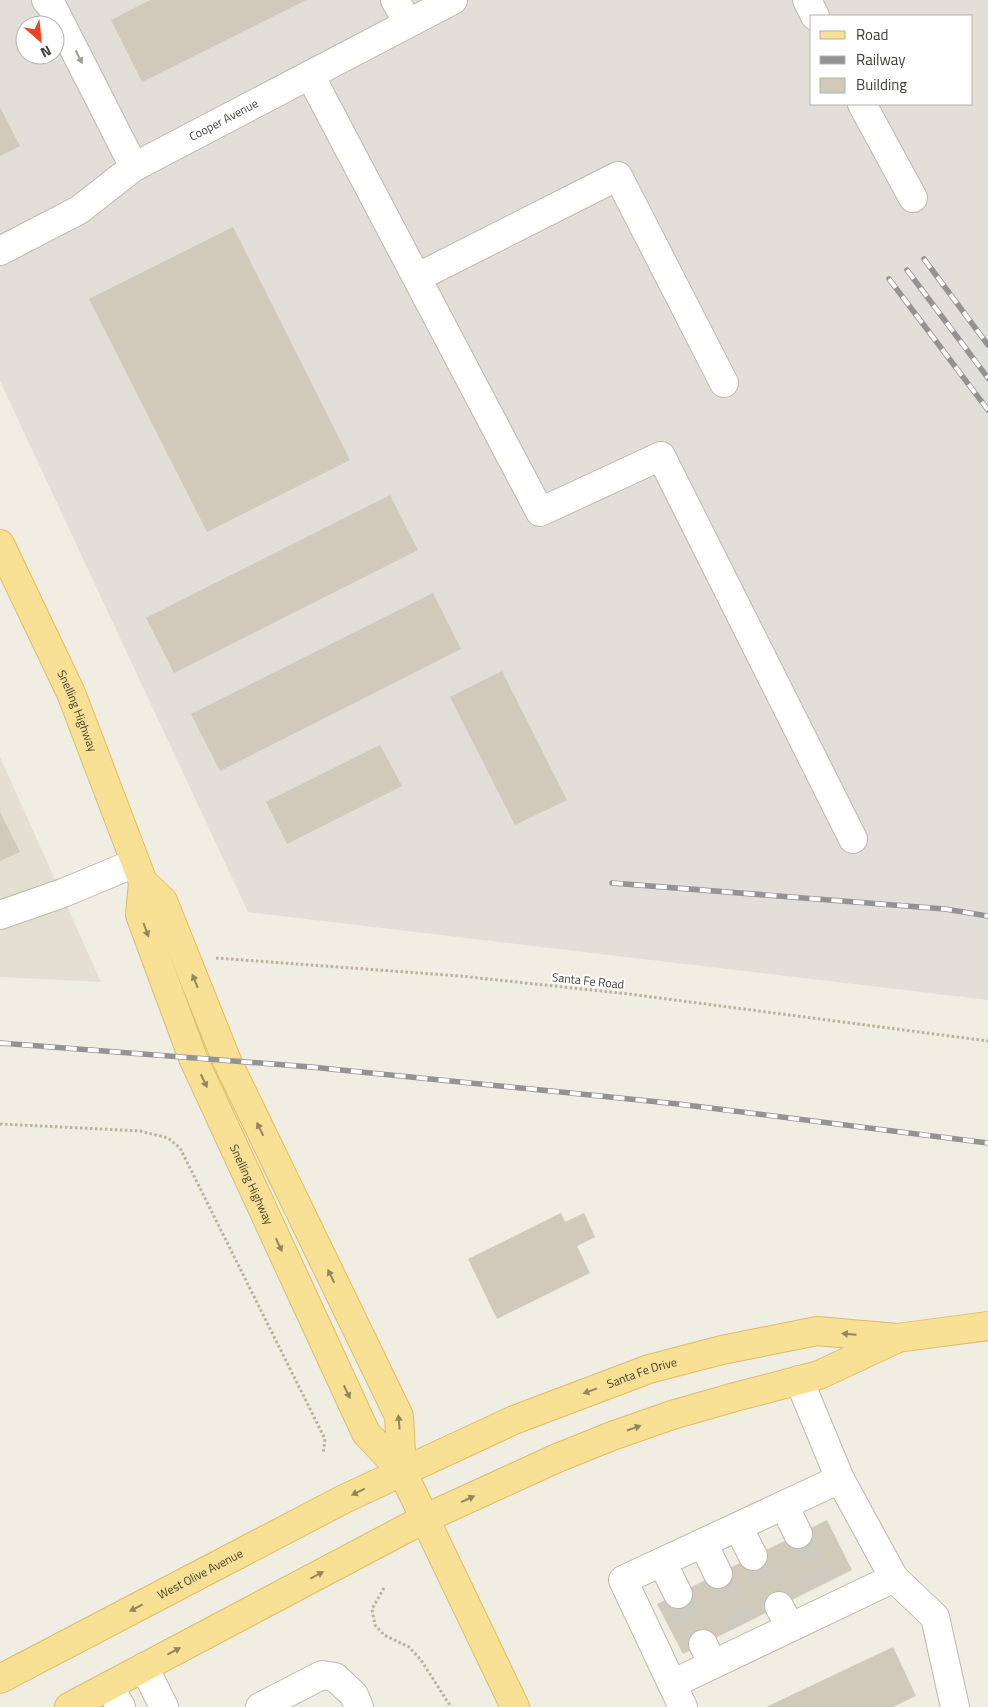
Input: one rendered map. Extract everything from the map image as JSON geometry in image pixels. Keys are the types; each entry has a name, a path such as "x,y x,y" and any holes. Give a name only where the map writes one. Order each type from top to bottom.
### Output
{"main road":[{"name":"Snelling Highway","path":"0,544 70,693 139,872 163,901 226,1061 399,1416 402,1471"},
{"name":"Snelling Highway","path":"139,872 140,915 194,1058 366,1433 402,1471 515,1707"},
{"name":"Santa Fe Drive","path":"402,1471 514,1420 658,1367 722,1350 817,1331 897,1338 988,1326"},
{"name":"Santa Fe Drive","path":"424,1519 555,1459 612,1436 672,1415 819,1375 897,1338"},
{"name":"West Olive Avenue","path":"0,1679 344,1499 402,1471"},
{"path":"69,1707 115,1696 144,1667 424,1519"}],"street":[{"path":"46,0 53,8 134,167"},
{"path":"395,0 408,23"},
{"name":"Cooper Avenue","path":"0,251 80,210 134,167 453,0"},
{"path":"807,0 814,15"},
{"path":"310,75 540,512 661,456 853,839"},
{"path":"863,105 912,198"},
{"path":"418,277 618,176 724,383"},
{"path":"0,915 63,893 139,872"},
{"path":"799,1380 840,1479 894,1578 935,1617 955,1707"},
{"path":"840,1479 623,1580 677,1696 708,1654 829,1595 894,1578"},
{"path":"784,1506 798,1534"},
{"path":"738,1527 753,1556"},
{"path":"703,1543 718,1574"},
{"path":"662,1562 678,1594"},
{"path":"144,1667 164,1707"},
{"path":"260,1707 322,1675 335,1677 354,1695 359,1707"}],"path":[{"name":"Santa Fe Road","path":"185,956 460,976 629,994 988,1041"},
{"path":"0,1124 140,1131 168,1138 180,1148 325,1440 324,1454"},
{"path":"384,1588 372,1609 375,1625 384,1635 409,1647 421,1660 451,1707"}],"shaded area":[{"path":"0,0 988,0 988,1000 248,912 0,381"},
{"path":"0,757 101,982 0,977"}],"building":[{"path":"150,0 306,0 142,82 111,20"},
{"path":"0,107 20,146 0,156"},
{"path":"233,227 350,460 207,532 89,299"},
{"path":"390,495 418,550 174,673 146,618"},
{"path":"433,593 461,649 220,771 191,714"},
{"path":"502,671 567,800 515,825 450,697"},
{"path":"380,745 402,786 287,844 266,802"},
{"path":"0,812 20,852 0,861"},
{"path":"561,1213 565,1222 584,1213 595,1237 577,1246 590,1273 497,1319 468,1259"},
{"path":"827,1520 852,1570 683,1654 657,1604"},
{"path":"893,1647 916,1696 893,1707 766,1707"}],"tunnel":[{"path":"798,1534 823,1584"},
{"path":"753,1556 779,1606"},
{"path":"718,1574 743,1624"},
{"path":"678,1594 703,1644"}],"railway":[{"path":"924,259 988,345"},
{"path":"907,270 988,378"},
{"path":"889,279 988,410"},
{"path":"612,883 945,909 988,916"},
{"path":"0,1043 311,1067 561,1092 678,1104 988,1143"}]}
